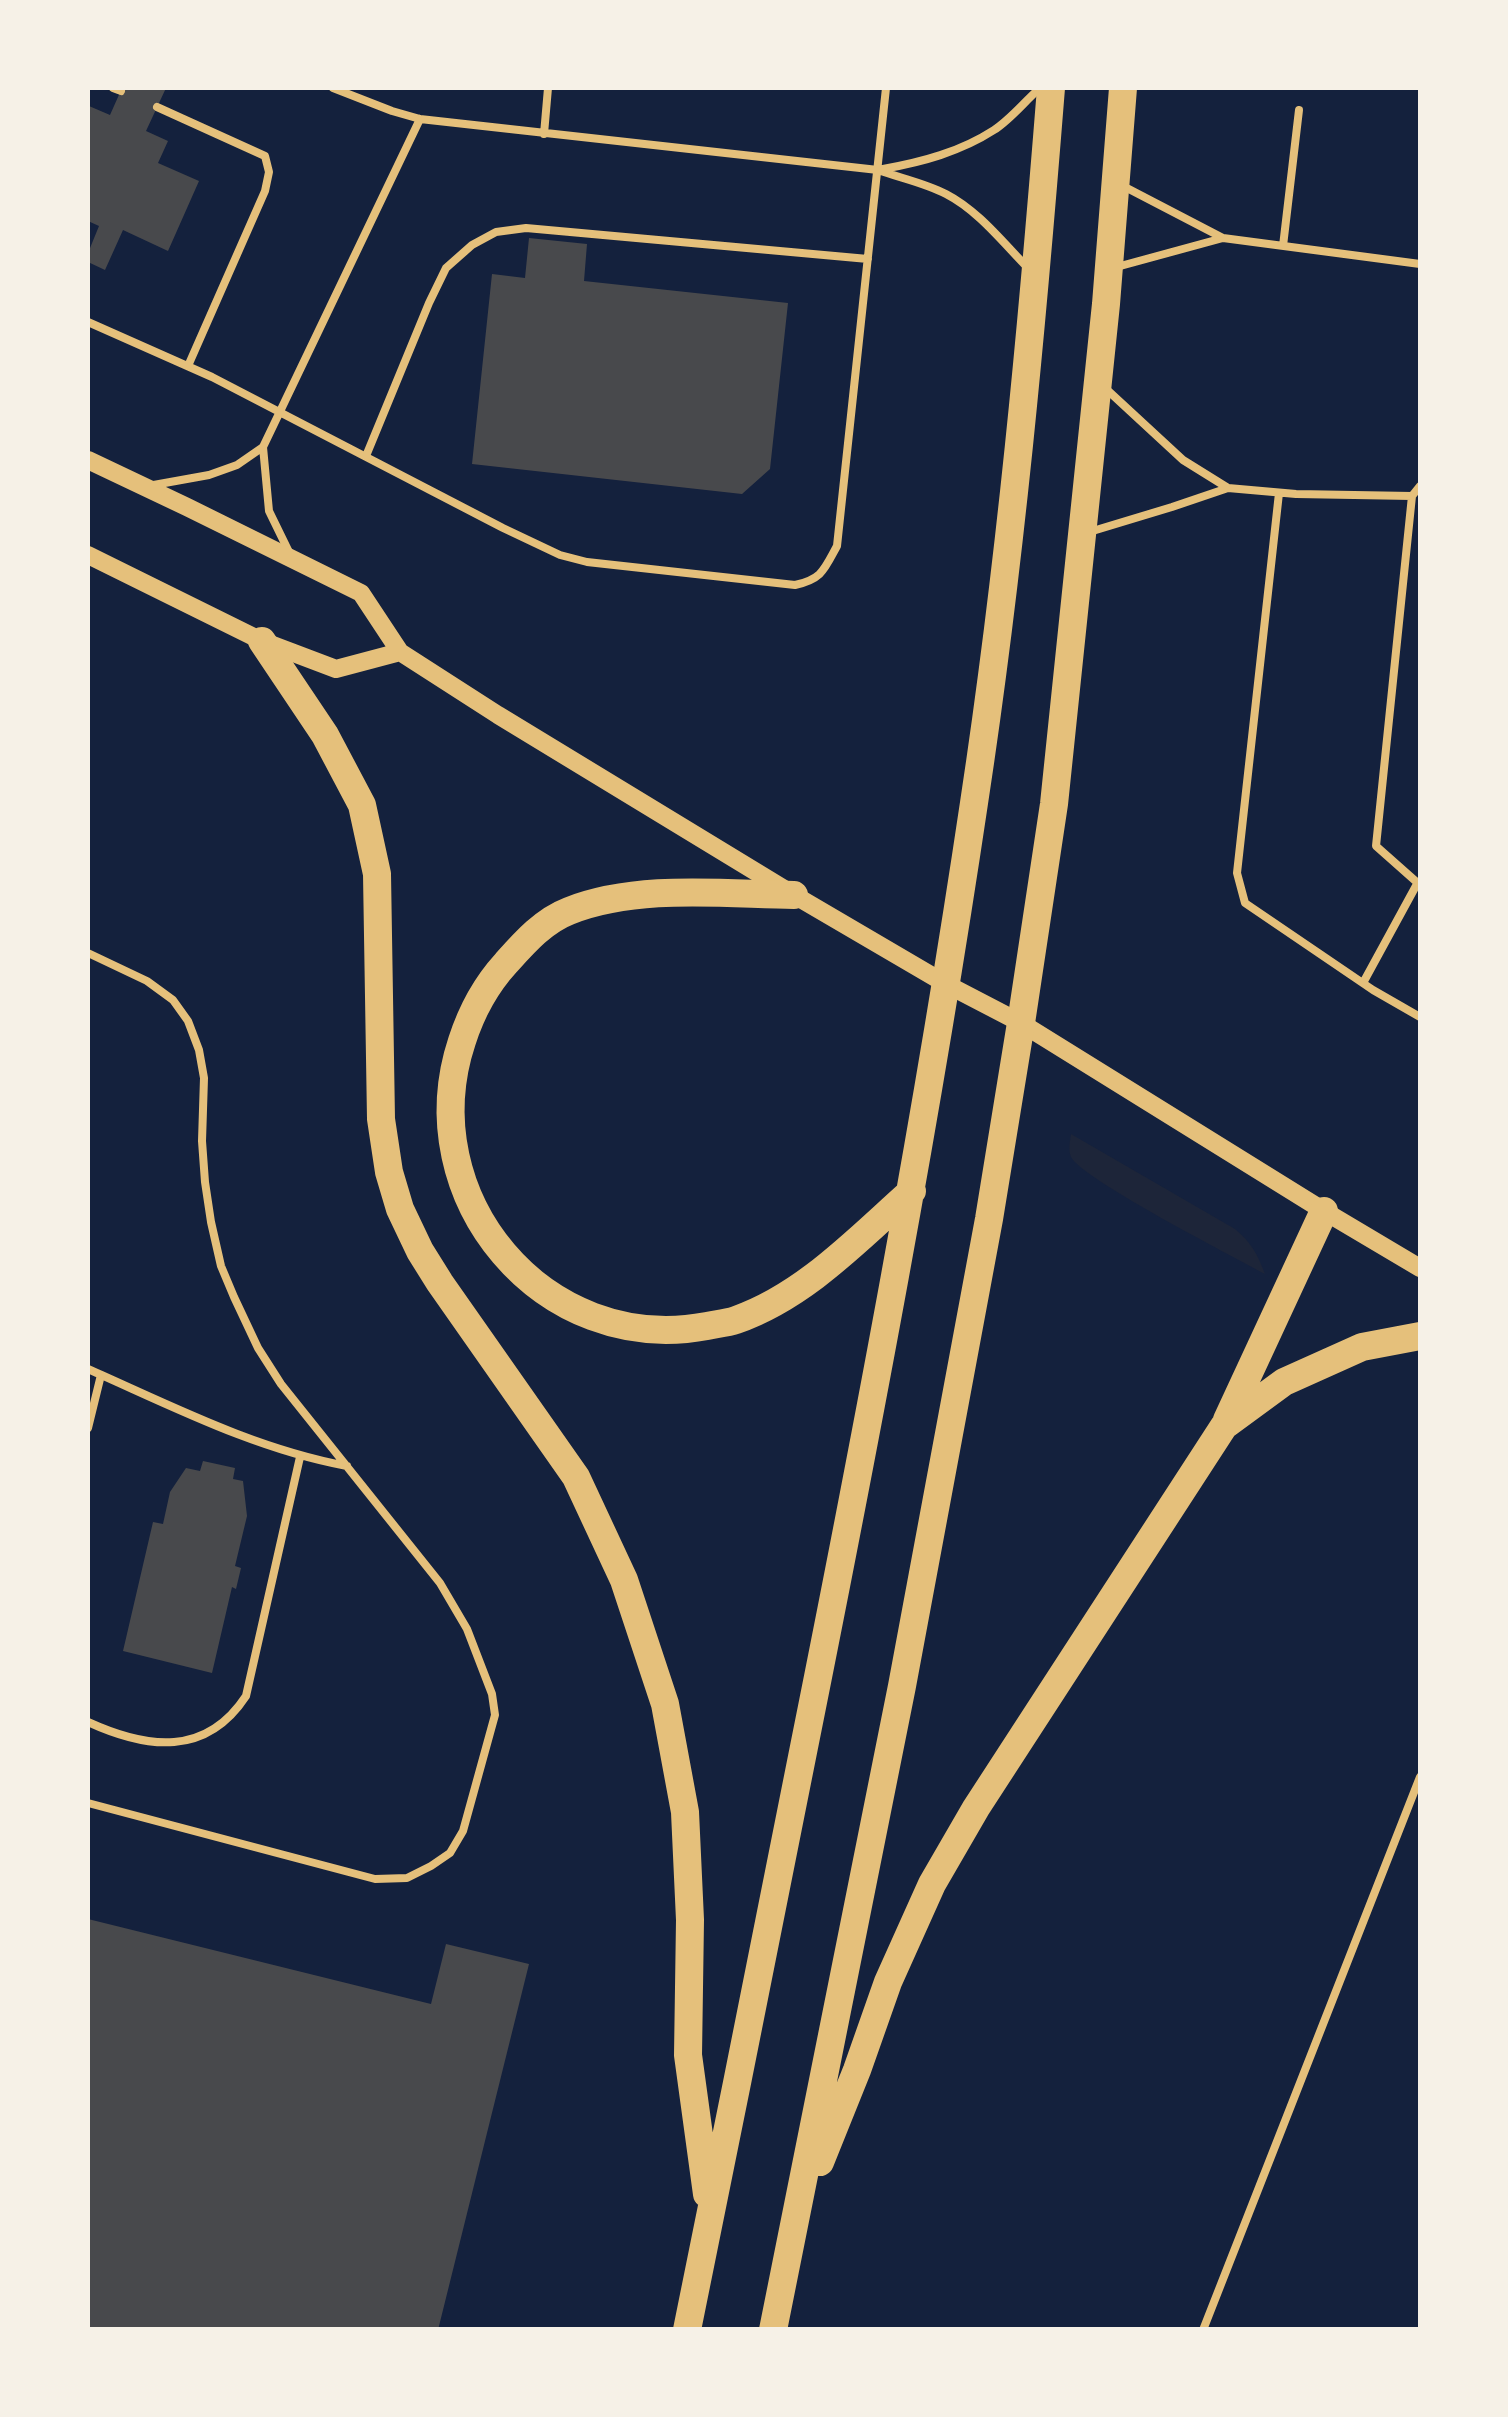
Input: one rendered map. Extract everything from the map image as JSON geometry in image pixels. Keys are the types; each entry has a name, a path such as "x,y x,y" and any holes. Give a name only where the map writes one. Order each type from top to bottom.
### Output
{"highway":[{"path":"687,2330 912,1191 946,984 975,798 1023,414 1051,88"},
{"path":"773,2330 906,1667 1021,1023 1054,804 1109,269 1123,88"},
{"path":"262,641 326,735 362,805 377,874 381,1119 389,1172 400,1209 440,1283 576,1477 624,1580 665,1704 684,1812 690,1920 688,2054 710,2216"},
{"path":"794,894 616,897 566,912 535,932 494,976 470,1016 453,1066 450,1121 456,1167 470,1204 498,1248 539,1289 587,1315 638,1329 684,1330 735,1320 768,1306 818,1274 912,1191"},
{"path":"795,2224 888,1982 932,1884 976,1808 1224,1426 1324,1210"},
{"path":"1224,1426 1284,1382 1362,1346 1420,1336"}],"street":[{"path":"88,460 360,593 400,652 498,715 946,984 1021,1023 1420,1268"},
{"path":"88,555 262,641 336,669 400,652"}],"lane":[{"path":"332,88 420,119 878,170 946,194 967,208 1036,276"},
{"path":"544,134 548,88"},
{"path":"88,322 188,366 560,554 587,562 795,585 814,580 837,546 886,88"},
{"path":"878,170 920,162 960,148 996,128 1040,88"},
{"path":"157,106 265,156 269,172 265,191 188,366"},
{"path":"1283,246 1299,110"},
{"path":"144,486 210,474 237,465 262,447 420,119"},
{"path":"1116,182 1223,238 1420,264"},
{"path":"366,456 446,268 472,245 496,232 526,228 868,258"},
{"path":"1109,269 1223,238"},
{"path":"1098,382 1183,460 1228,488"},
{"path":"262,447 269,511 293,561"},
{"path":"1363,983 1419,884 1376,846 1412,496 1420,486"},
{"path":"1082,534 1228,488 1412,496"},
{"path":"1279,493 1238,873 1245,903 1420,1017"},
{"path":"88,953 147,981 173,1000 188,1022 204,1078 205,1182 221,1266 258,1348 282,1384 440,1583 467,1628 492,1694 495,1715 463,1831 450,1853 406,1878 375,1878 88,1803"},
{"path":"88,1369 241,1436 300,1457 347,1466"},
{"path":"88,1428 101,1375"},
{"path":"88,1722 112,1734 154,1742 182,1742 212,1732 234,1715 246,1696 300,1457"},
{"path":"1203,2330 1420,1777"}],"shaded area":[{"path":"1071,1134 1235,1229 1253,1249 1265,1274 1081,1168 1070,1154"}],"building":[{"path":"122,88 166,88 146,131 168,141 158,163 199,181 168,251 123,230 105,270 88,262 99,226 88,221 88,109 89,106 110,115"},
{"path":"529,238 587,244 584,281 788,303 770,469 742,494 472,464 492,274 525,278"},
{"path":"203,1461 235,1468 233,1479 243,1481 247,1516 235,1566 241,1568 236,1589 232,1587 212,1673 123,1651 153,1522 163,1524 170,1492 186,1468 200,1471"},
{"path":"88,1919 431,2004 446,1944 529,1964 438,2330 88,2330"}]}
